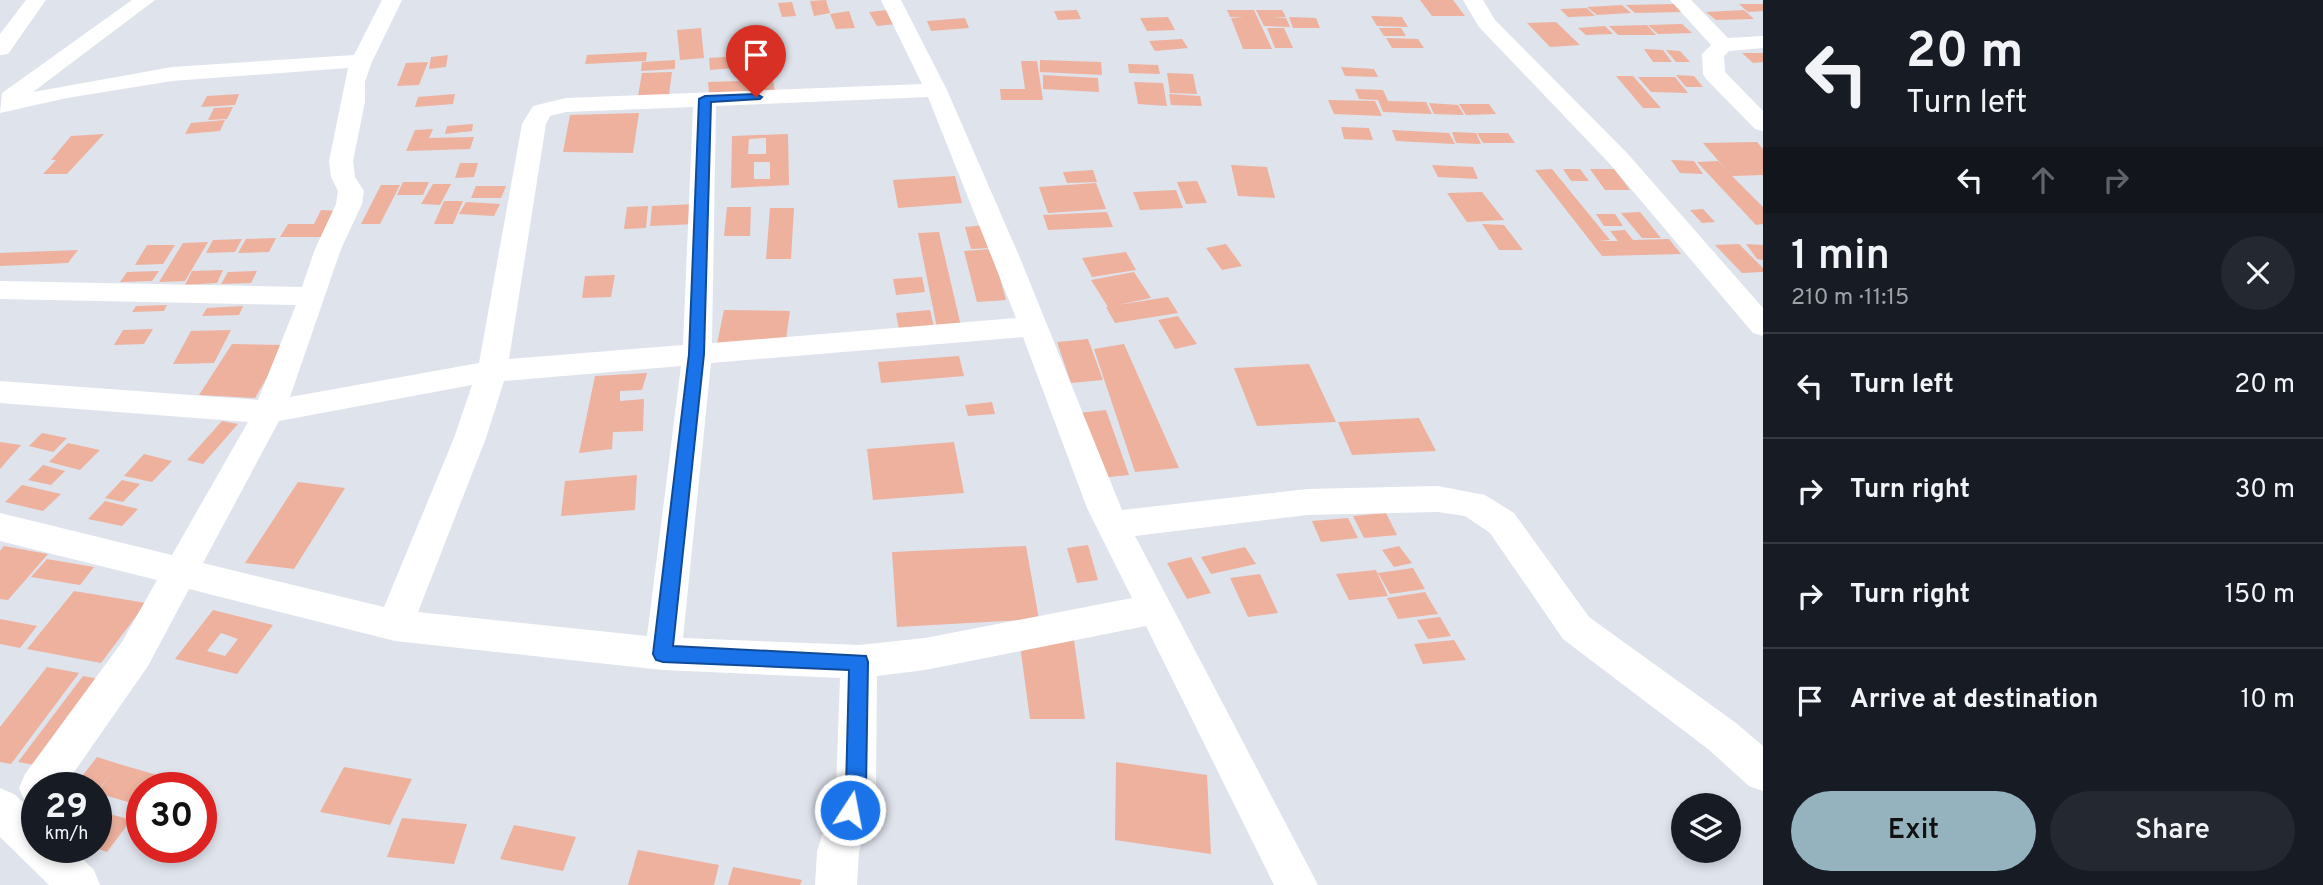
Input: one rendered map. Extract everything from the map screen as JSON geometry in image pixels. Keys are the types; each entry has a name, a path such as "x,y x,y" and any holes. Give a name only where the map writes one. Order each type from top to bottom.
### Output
{"street":[{"path":"0,49 36,0"},
{"path":"0,106 145,0"},
{"path":"57,772 135,654 269,412 328,249 349,204 351,191 343,177 341,161 354,102 354,82 361,61 392,0"},
{"path":"891,0 936,90 1113,525 1297,885"},
{"path":"1473,0 1486,23 1618,158 1763,326"},
{"path":"1680,0 1723,45"},
{"path":"1763,42 1723,45 1713,54 1714,74 1763,124"},
{"path":"0,106 67,91 172,74 361,61"},
{"path":"395,625 470,438 492,371 534,124 541,111 566,104 936,90"},
{"path":"663,654 697,354 705,99"},
{"path":"0,290 313,296"},
{"path":"0,392 269,412 492,371 1034,326"},
{"path":"1113,525 1307,502 1438,499 1473,504 1502,523 1576,628 1722,736 1763,772"},
{"path":"0,527 395,625 663,654 859,662 925,654 1156,609"},
{"path":"836,885 838,852 856,788 859,662"},
{"path":"63,863 79,885"}],"building":[{"path":"826,0 830,13 814,16 810,1"},
{"path":"1420,0 1453,0 1465,16 1432,16"},
{"path":"792,2 796,16 782,17 778,3"},
{"path":"1675,4 1684,12 1635,13 1626,5"},
{"path":"1739,4 1763,4 1763,11 1748,12"},
{"path":"1622,5 1631,13 1597,15 1587,7"},
{"path":"1587,8 1595,16 1568,17 1560,9"},
{"path":"887,10 896,24 877,26 869,12"},
{"path":"1077,10 1081,19 1058,20 1054,11"},
{"path":"1227,10 1254,10 1272,49 1243,49 1231,18 1244,17 1230,17"},
{"path":"1256,10 1282,10 1286,17 1272,18 1286,18 1290,27 1264,26"},
{"path":"1744,10 1754,19 1716,20 1706,12"},
{"path":"849,11 855,28 836,29 830,14"},
{"path":"1371,16 1402,17 1408,27 1377,26"},
{"path":"1168,17 1175,30 1147,31 1140,18"},
{"path":"1289,17 1316,18 1320,28 1293,28"},
{"path":"965,18 969,28 931,31 927,21"},
{"path":"1556,22 1580,45 1550,47 1527,23"},
{"path":"1682,24 1692,33 1658,34 1648,25"},
{"path":"1647,25 1656,35 1618,35 1609,26"},
{"path":"1605,26 1613,34 1586,35 1578,28"},
{"path":"701,28 704,58 680,60 677,30"},
{"path":"1267,28 1284,28 1293,48 1275,48"},
{"path":"1379,28 1401,28 1406,36 1384,36"},
{"path":"1386,38 1418,39 1424,48 1392,48"},
{"path":"1182,39 1188,48 1155,51 1149,41"},
{"path":"1644,49 1663,50 1672,62 1653,62"},
{"path":"1666,50 1680,51 1690,62 1676,62"},
{"path":"647,52 646,61 585,64 587,55"},
{"path":"1742,53 1763,53 1763,62 1753,63"},
{"path":"769,54 771,65 710,70 709,58"},
{"path":"448,55 446,67 429,69 431,57"},
{"path":"675,60 675,69 641,71 642,62"},
{"path":"1040,60 1101,62 1102,75 1040,72"},
{"path":"1021,61 1037,61 1043,100 1001,100 1000,89 1025,89"},
{"path":"428,62 419,85 397,86 406,63"},
{"path":"1128,64 1158,65 1160,74 1129,73"},
{"path":"1341,67 1374,69 1378,77 1345,76"},
{"path":"770,71 771,77 755,79 754,72"},
{"path":"672,72 669,95 638,96 642,73"},
{"path":"1167,73 1193,74 1197,94 1170,93"},
{"path":"1043,75 1098,78 1099,92 1043,89"},
{"path":"1676,75 1694,76 1703,87 1686,87"},
{"path":"1616,76 1633,76 1661,108 1643,108"},
{"path":"1638,77 1675,77 1688,93 1651,92"},
{"path":"773,80 775,91 709,93 708,82"},
{"path":"1134,82 1163,83 1167,106 1138,104"},
{"path":"1355,89 1383,90 1388,101 1426,102 1432,114 1383,112 1378,100 1359,99"},
{"path":"239,94 235,105 201,107 207,96"},
{"path":"455,94 453,104 415,107 418,97"},
{"path":"1169,94 1200,96 1202,106 1171,105"},
{"path":"1328,100 1375,101 1382,116 1334,114"},
{"path":"1429,103 1458,105 1464,115 1434,114"},
{"path":"1459,104 1489,104 1496,114 1466,115"},
{"path":"233,107 227,119 208,120 214,108"},
{"path":"639,113 633,153 563,152 570,115"},
{"path":"225,120 220,131 185,134 191,123"},
{"path":"473,124 472,131 445,134 447,126"},
{"path":"1341,127 1369,128 1373,140 1344,139"},
{"path":"433,129 429,138 474,137 470,149 406,151 415,130"},
{"path":"1392,130 1449,133 1455,144 1396,141"},
{"path":"1452,132 1476,133 1481,144 1456,143"},
{"path":"1477,133 1508,133 1515,143 1483,143"},
{"path":"104,134 67,174 43,174 56,160 51,160 71,136"},
{"path":"788,134 789,185 731,188 732,136","holes":["766,138 766,154 748,154 749,139","754,162 770,162 770,179 754,179"]},
{"path":"1757,142 1763,149 1763,175 1732,176 1763,207 1763,224 1756,225 1697,162 1718,161 1729,173 1703,143"},
{"path":"1671,160 1694,161 1703,174 1680,173"},
{"path":"460,163 478,163 474,177 455,178"},
{"path":"1231,165 1267,167 1275,198 1238,196"},
{"path":"1432,165 1473,167 1478,179 1438,177"},
{"path":"1552,169 1610,240 1598,241 1618,241 1610,231 1625,230 1633,240 1669,239 1681,254 1602,256 1535,170"},
{"path":"1563,169 1580,169 1589,181 1571,181"},
{"path":"1590,169 1614,169 1630,190 1605,190"},
{"path":"1093,170 1097,182 1067,183 1063,172"},
{"path":"955,176 962,203 898,208 893,180"},
{"path":"1197,181 1207,203 1186,204 1177,182"},
{"path":"403,182 429,182 423,195 397,195"},
{"path":"1096,183 1106,209 1048,213 1039,187"},
{"path":"433,184 451,184 440,205 421,204"},
{"path":"381,185 400,185 380,224 361,224"},
{"path":"476,186 506,186 501,198 471,198"},
{"path":"1176,190 1183,208 1140,210 1133,192"},
{"path":"1482,192 1504,220 1467,222 1447,193"},
{"path":"444,201 463,201 453,224 434,224"},
{"path":"466,202 500,204 494,216 459,214"},
{"path":"697,204 696,224 650,226 652,206"},
{"path":"648,206 646,228 624,229 627,207"},
{"path":"727,207 751,207 750,236 724,236"},
{"path":"770,208 794,208 791,259 766,259"},
{"path":"1703,209 1715,222 1702,223 1690,210"},
{"path":"321,210 342,211 327,237 280,237 288,224 314,224"},
{"path":"1107,212 1113,227 1048,230 1043,215"},
{"path":"1640,212 1661,238 1642,238 1621,213"},
{"path":"1596,214 1615,214 1623,226 1604,226"},
{"path":"1482,224 1504,225 1523,250 1499,250"},
{"path":"985,225 991,248 971,249 965,227"},
{"path":"939,232 961,326 937,328 918,233"},
{"path":"276,238 269,252 238,253 246,239"},
{"path":"242,239 235,252 206,253 213,240"},
{"path":"208,242 185,281 159,282 183,243"},
{"path":"1226,244 1242,266 1222,270 1206,248"},
{"path":"1739,244 1763,268 1763,272 1742,273 1715,245"},
{"path":"1746,244 1763,245 1763,260 1757,259"},
{"path":"147,245 175,245 163,264 135,265"},
{"path":"992,249 1006,300 977,302 964,251"},
{"path":"78,250 68,263 0,266 0,253"},
{"path":"1126,252 1136,270 1092,277 1082,258"},
{"path":"223,270 217,283 185,285 192,271"},
{"path":"159,271 152,281 120,282 127,272"},
{"path":"257,271 251,283 221,284 228,272"},
{"path":"1134,272 1151,298 1117,305 1168,297 1178,313 1115,323 1091,280"},
{"path":"615,275 611,297 582,298 585,276"},
{"path":"922,277 925,292 896,295 893,279"},
{"path":"167,305 164,311 132,312 136,306"},
{"path":"243,306 239,315 202,316 207,308"},
{"path":"724,310 790,311 785,346 717,344"},
{"path":"930,310 934,327 899,330 896,313"},
{"path":"1178,316 1197,344 1175,349 1158,320"},
{"path":"153,329 144,344 114,345 123,330"},
{"path":"231,330 214,363 173,364 191,331"},
{"path":"1088,339 1103,380 1071,383 1057,342"},
{"path":"232,344 286,345 255,398 199,395"},
{"path":"1124,344 1179,468 1135,472 1094,349"},
{"path":"959,356 964,376 881,383 878,362"},
{"path":"1309,364 1336,422 1257,426 1234,368"},
{"path":"647,373 642,390 620,391 620,401 644,399 643,431 613,432 612,449 579,453 595,376"},
{"path":"992,402 995,414 968,416 965,405"},
{"path":"1106,410 1129,475 1099,478 1078,413"},
{"path":"1419,418 1436,451 1352,455 1338,422"},
{"path":"222,421 238,424 203,464 187,460"},
{"path":"42,433 67,438 53,452 29,446"},
{"path":"0,442 21,445 0,469"},
{"path":"954,442 964,493 873,500 867,449"},
{"path":"68,443 100,450 80,470 49,462"},
{"path":"144,454 172,461 152,482 124,476"},
{"path":"43,465 65,471 51,485 28,480"},
{"path":"637,475 635,510 561,516 565,481"},
{"path":"122,480 140,484 123,502 105,498"},
{"path":"298,482 345,488 294,569 245,563"},
{"path":"22,485 61,494 43,511 5,502"},
{"path":"105,501 138,509 122,526 88,519"},
{"path":"1386,513 1397,535 1364,538 1353,516"},
{"path":"1348,518 1358,538 1321,542 1312,521"},
{"path":"1088,545 1098,580 1077,583 1067,548"},
{"path":"4,546 48,554 8,600 0,599 0,551"},
{"path":"1026,546 1039,619 897,627 892,552"},
{"path":"1399,546 1412,563 1394,567 1382,550"},
{"path":"1245,547 1256,564 1211,574 1201,557"},
{"path":"1191,557 1211,593 1187,599 1167,563"},
{"path":"47,559 94,567 80,585 31,577"},
{"path":"1413,568 1425,589 1390,594 1378,573"},
{"path":"1376,570 1388,596 1349,600 1336,574"},
{"path":"1260,574 1278,613 1248,617 1230,578"},
{"path":"74,591 146,603 101,663 27,649"},
{"path":"1425,592 1438,614 1398,619 1387,598"},
{"path":"213,610 273,625 237,674 175,659","holes":["221,633 238,639 225,656 207,651"]},
{"path":"1440,617 1451,636 1428,639 1417,620"},
{"path":"0,619 37,626 20,648 0,644"},
{"path":"1074,640 1085,719 1030,719 1020,645"},
{"path":"1454,640 1466,660 1423,664 1414,644"},
{"path":"47,667 79,673 11,764 0,762 0,727"},
{"path":"83,676 104,680 40,766 18,762"},
{"path":"97,757 147,772 126,772 126,801 112,797 112,772 85,772"},
{"path":"1116,762 1207,775 1211,854 1115,840"},
{"path":"344,767 412,779 390,825 320,812"},
{"path":"112,815 126,819 126,827 112,845"},
{"path":"402,818 467,824 454,864 387,857"},
{"path":"514,825 576,837 563,871 500,859"},
{"path":"638,850 719,865 714,885 628,885"},
{"path":"733,867 802,880 800,885 728,885"}],"route":[{"path":"756,97 705,99 697,354 663,654 859,662 856,788 850,810"}]}
